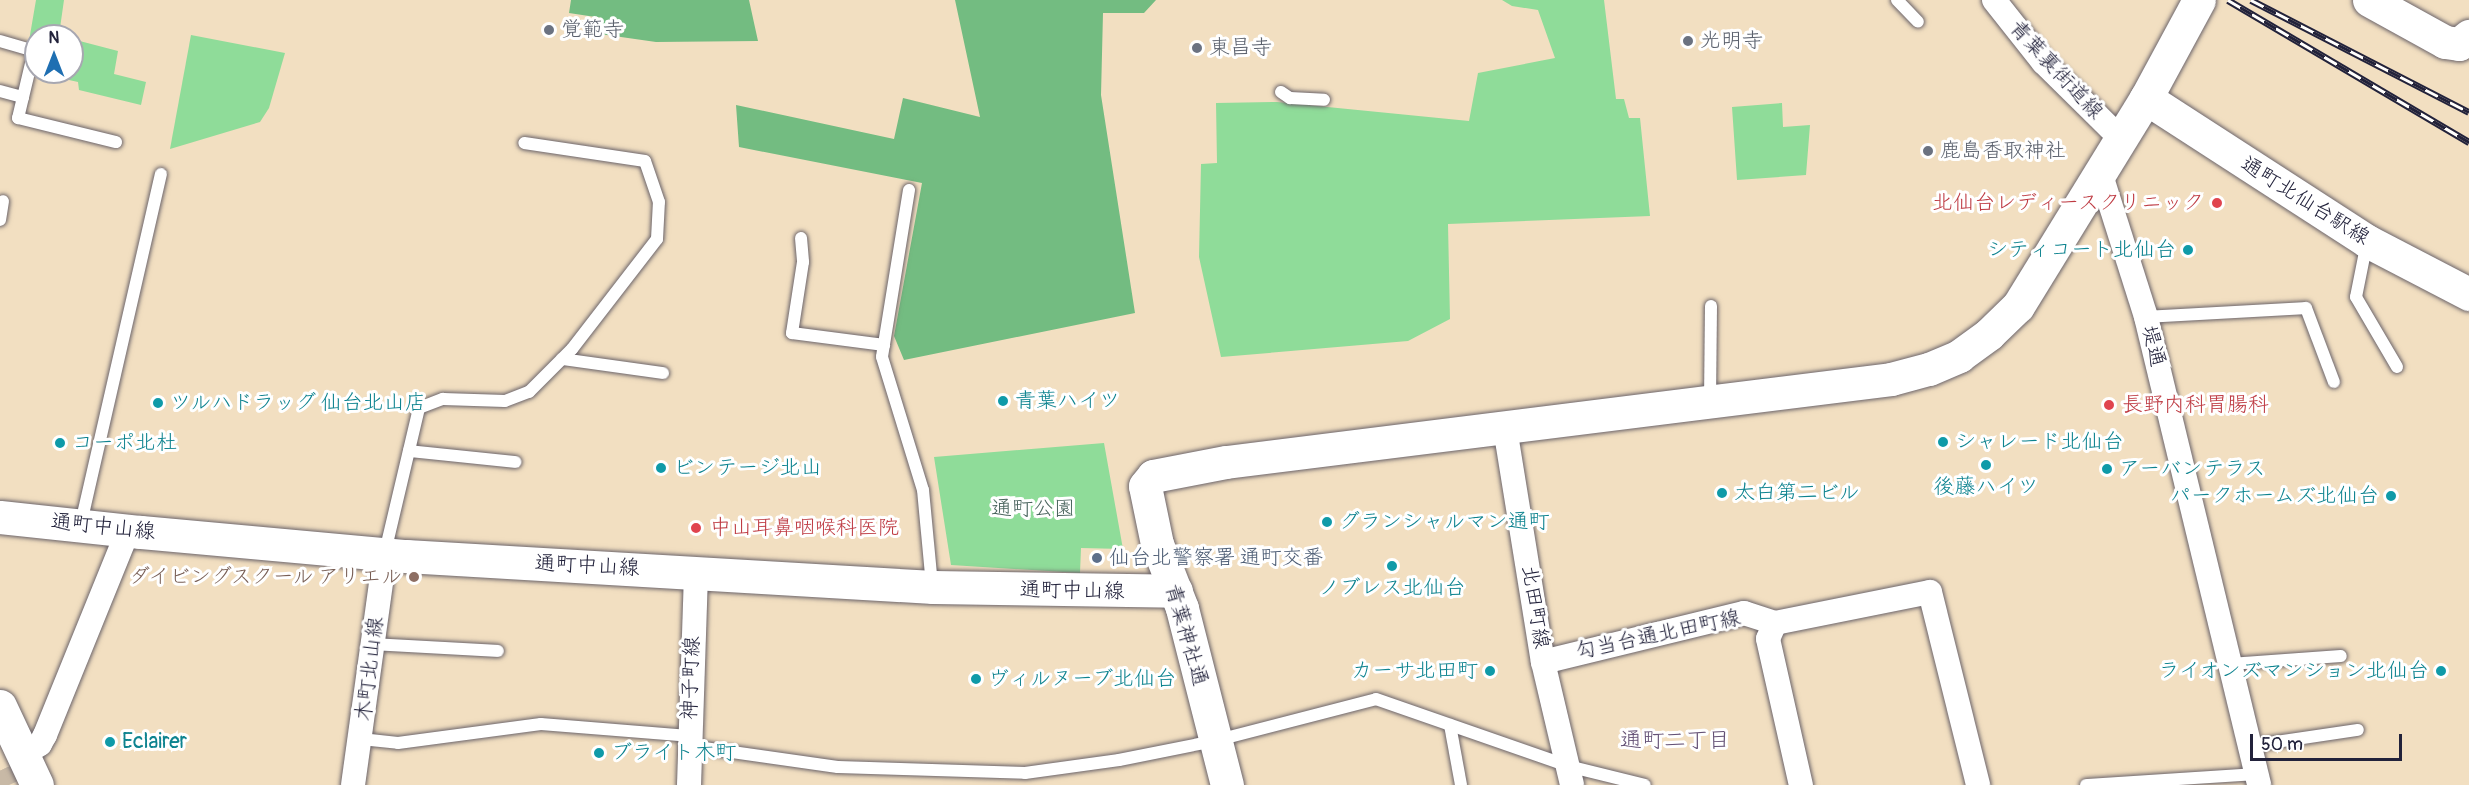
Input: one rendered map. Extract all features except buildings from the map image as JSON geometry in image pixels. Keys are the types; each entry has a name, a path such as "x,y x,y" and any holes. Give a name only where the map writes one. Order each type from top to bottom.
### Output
{"street":[{"name":"青葉裏街道線","path":"1994,0 2044,63 2120,138"},
{"path":"1505,428 1891,379 1929,369 1959,356 1989,334 2018,306 2146,98 2199,0"},
{"path":"2373,2 2397,4 2412,0"},
{"path":"2373,2 2445,42 2459,44 2469,36"},
{"name":"通町北仙台駅線","path":"2146,98 2367,241 2469,294"},
{"name":"堤通","path":"2100,175 2146,317 2257,780"},
{"name":"青葉神社通","path":"1227,785 1182,609 1157,544 1145,486 1153,476 1164,472 1505,428"},
{"name":"北田町線","path":"1505,428 1543,662 1570,775"},
{"name":"通町中山線","path":"0,516 128,531 385,553 933,587 1176,591"},
{"path":"22,755 40,744 45,735 128,531"},
{"name":"木町北山線","path":"353,785 385,553"},
{"name":"神子町線","path":"689,785 696,572"},
{"name":"勾当台通北田町線","path":"1543,662 1744,613 1775,623 1930,592 1978,785"},
{"path":"1775,623 1768,639 1801,785"},
{"path":"0,706 37,785"}],"lane":[{"path":"1897,0 1918,22"},
{"path":"0,40 34,51 18,118 116,142"},
{"path":"0,91 23,97"},
{"path":"1281,92 1290,98 1324,100"},
{"path":"385,553 418,408 443,399 505,400 529,392 562,359 657,239 659,202 645,161 524,142"},
{"path":"81,525 161,174"},
{"path":"909,190 882,357 923,490 933,587"},
{"path":"0,220 3,201"},
{"path":"801,238 802,262 792,333 884,345"},
{"path":"2367,241 2356,297 2397,367"},
{"path":"1710,402 1711,306"},
{"path":"2146,317 2306,308 2334,382"},
{"path":"562,359 663,373"},
{"path":"409,451 516,462"},
{"path":"373,644 498,651"},
{"path":"2230,664 2341,656"},
{"path":"361,739 398,742 541,724 689,741 838,767 1025,773 1119,760 1214,741 1376,699 1450,725 1570,775 1646,785"},
{"path":"1450,725 1461,785"},
{"path":"2249,746 2358,730"},
{"path":"2086,784 2257,780"}],"green space":[{"path":"36,0 64,0 61,24 32,24"},
{"path":"571,0 749,0 758,41 656,42 600,34 602,18 569,13"},
{"path":"955,0 1156,0 1144,13 1103,13 1101,95 1135,313 904,360 894,336 922,183 739,147 736,105 894,139 903,98 980,117"},
{"path":"1502,0 1604,0 1616,99 1624,99 1629,118 1640,118 1650,216 1448,224 1450,319 1408,341 1221,357 1199,257 1201,164 1217,163 1216,103 1277,102 1469,121 1478,73 1555,58 1538,10 1512,6"},
{"path":"191,35 285,53 269,108 260,122 170,149"},
{"path":"84,42 118,51 114,74 146,82 141,105 79,90 78,84 84,84"},
{"path":"1782,103 1783,127 1810,125 1806,175 1737,180 1732,107"},
{"name":"通町公園","path":"1104,443 1123,549 1081,548 1080,573 951,565 934,457"}],"tunnel":[{"path":"0,770 7,785"}],"railway":[{"path":"2228,0 2469,142"},
{"path":"2251,0 2469,112"}],"place":[{"name":"覚範寺","path":"549,30"},
{"name":"光明寺","path":"1688,41"},
{"name":"東昌寺","path":"1197,48"},
{"name":"鹿島香取神社","path":"1928,151"},
{"name":"北仙台レディースクリニック","path":"2217,203"},
{"name":"シティコート北仙台","path":"2188,250"},
{"name":"青葉ハイツ","path":"1003,401"},
{"name":"ツルハドラッグ 仙台北山店","path":"158,403"},
{"name":"長野内科胃腸科","path":"2109,405"},
{"name":"シャレード北仙台","path":"1943,442"},
{"name":"コーポ北杜","path":"60,443"},
{"name":"後藤ハイツ","path":"1986,465"},
{"name":"ビンテージ北山","path":"661,468"},
{"name":"アーバンテラス","path":"2107,469"},
{"name":"太白第二ビル","path":"1722,493"},
{"name":"パークホームズ北仙台","path":"2391,496"},
{"name":"グランシャルマン通町","path":"1327,522"},
{"name":"中山耳鼻咽喉科医院","path":"696,528"},
{"name":"仙台北警察署 通町交番","path":"1097,558"},
{"name":"ノブレス北仙台","path":"1392,566"},
{"name":"ダイビングスクール アリエル","path":"414,577"},
{"name":"カーサ北田町","path":"1490,671"},
{"name":"ライオンズマンション北仙台","path":"2441,671"},
{"name":"ヴィルヌーブ北仙台","path":"976,679"},
{"name":"Eclairer","path":"110,742"},
{"name":"ブライト木町","path":"599,753"}],"district":[{"name":"通町二丁目","path":"1675,741"}]}
